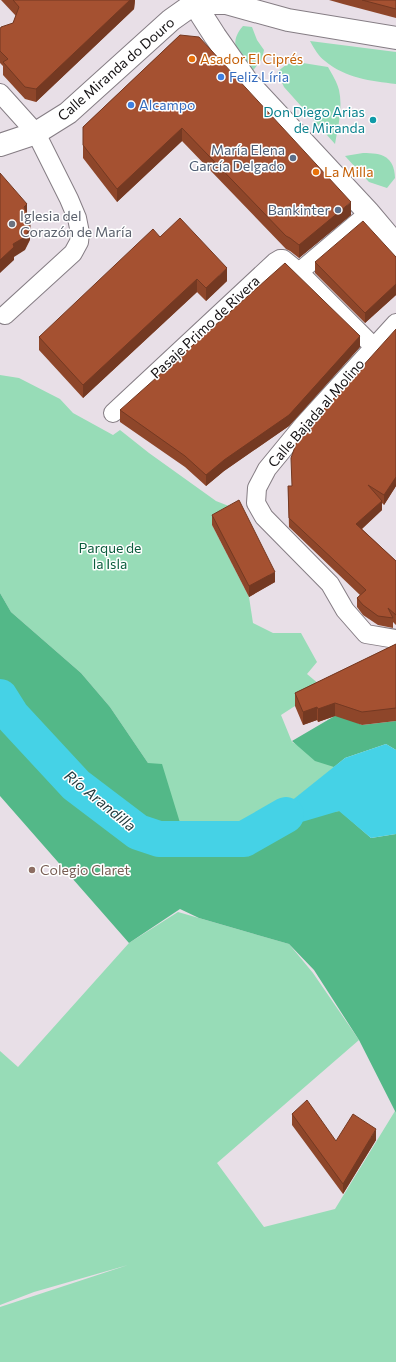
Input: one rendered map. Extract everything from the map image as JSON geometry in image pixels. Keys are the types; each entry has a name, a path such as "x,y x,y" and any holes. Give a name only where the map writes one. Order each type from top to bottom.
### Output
{"street":[{"path":"194,2 226,3 288,20 396,38"},
{"path":"194,2 215,36 248,83 369,213 396,245"},
{"name":"Calle Miranda do Douro","path":"0,145 36,134 68,113 171,20 194,2"},
{"path":"0,93 36,134 69,199 77,218 80,233 79,242 73,253 5,315"},
{"path":"299,272 369,213"},
{"name":"Pasaje Primo de Rivera","path":"113,413 280,259 283,259 299,272 374,347"},
{"name":"Calle Bajada al Molino","path":"396,323 304,424 267,469 257,488 256,502 264,517 330,584 344,610 366,634 396,639"}],"green space":[{"path":"243,26 252,27 257,40 264,50 262,59 251,73 239,56 235,45 238,33"},
{"path":"310,41 396,52 396,84 359,78 333,67 316,52"},
{"path":"303,63 328,67 337,84 340,97 340,111 335,144 284,87 277,72 287,64"},
{"path":"363,153 381,155 389,160 394,171 395,178 387,188 369,182 345,156"},
{"name":"Parque de la Isla","path":"0,375 19,378 60,399 73,413 113,435 120,430 149,453 216,501 239,510 212,525 249,597 253,623 273,633 301,633 317,662 307,674 326,690 281,715 292,742 340,770 244,839 185,839 148,763 110,707 81,673 11,612 0,593"},
{"path":"0,593 11,612 81,673 110,707 148,763 162,764 185,839 244,839 287,815 340,811 371,838 396,834 396,1113 359,1040 314,970 289,944 199,918 180,909 129,943 0,796"},
{"path":"338,714 362,725 396,721 396,750 386,744 345,758 334,767 315,761 292,741"},
{"path":"178,912 289,944 313,973 359,1040 217,1163 264,1227 335,1209 395,1111 396,1113 396,1362 0,1362 0,1307 128,1265 34,1292 0,1305 0,1051 18,1067 129,943"}],"water":[{"path":"386,744 396,750 396,834 371,838 339,811 244,839 222,838 285,806 345,758"}],"building":[{"path":"13,0 130,0 36,89 25,87 3,62 8,59 0,51 0,29 1,27 13,23 19,7"},
{"path":"362,0 396,0 396,9"},
{"path":"180,35 199,37 351,202 299,245 286,236 182,128 117,189 83,145 83,127"},
{"name":"Iglesia del Corazón de María","path":"0,173 27,204 24,207 30,220 30,228 25,237 13,244 14,247 0,260"},
{"path":"180,218 227,268 206,288 197,279 83,385 39,337 153,229 160,237"},
{"path":"363,221 396,257 396,284 365,313 315,262"},
{"path":"285,263 360,336 289,415 224,460 206,475 185,456 120,410"},
{"path":"396,329 396,477 384,495 368,485 382,501 356,524 396,561 396,615 388,608 393,618 378,616 363,605 357,598 366,590 289,518 288,486 292,486 291,458 298,438"},
{"path":"239,500 275,572 249,586 212,515"},
{"path":"396,644 396,708 362,712 335,703 303,712 295,693"},
{"path":"307,1100 336,1141 353,1114 376,1129 343,1184 292,1114"}],"waterway":[{"name":"Río Arandilla","path":"0,697 12,716 76,785 138,832 159,839 244,839 286,815"}],"place":[{"name":"Asador El Ciprés","path":"192,59"},
{"name":"Feliz Líria","path":"221,77"},
{"name":"Alcampo","path":"131,105"},
{"name":"Don Diego Arias de Miranda","path":"373,120"},
{"name":"María Elena García Delgado","path":"293,158"},
{"name":"La Milla","path":"316,172"},
{"name":"Bankinter","path":"338,210"},
{"name":"Iglesia del Corazón de María","path":"12,224"},
{"name":"Colegio Claret","path":"32,870"}]}
